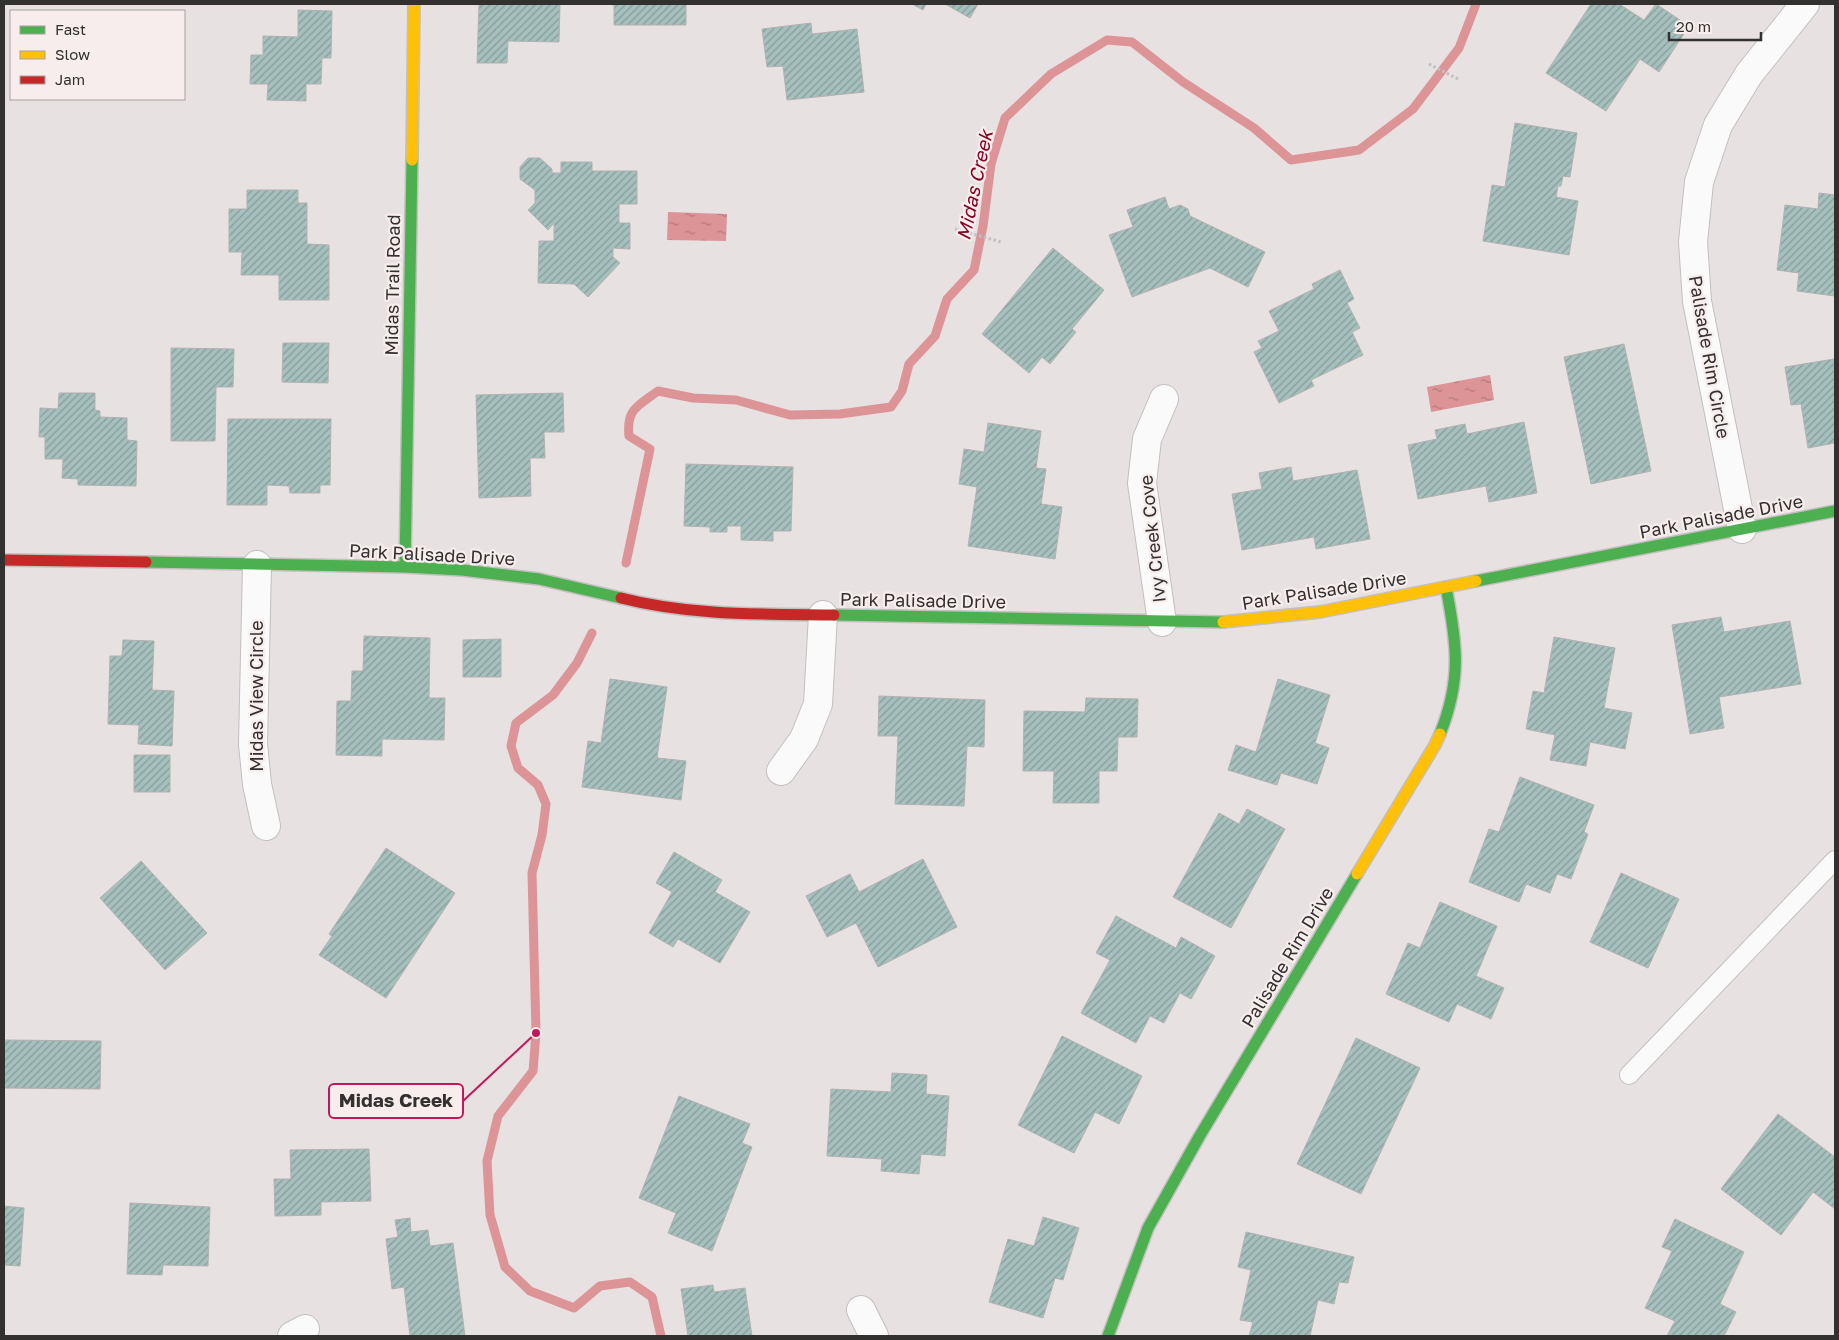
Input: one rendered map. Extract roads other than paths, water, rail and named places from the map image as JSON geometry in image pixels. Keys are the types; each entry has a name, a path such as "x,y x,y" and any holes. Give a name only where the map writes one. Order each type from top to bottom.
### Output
{"street":[{"name":"Midas Trail Road","path":"405,567 414,4"},
{"name":"Palisade Rim Circle","path":"1742,530 1697,301 1693,242 1699,182 1718,125 1749,74 1805,4"},
{"name":"Ivy Creek Cove","path":"1162,622 1142,483 1147,439 1164,399"},
{"name":"Park Palisade Drive","path":"4,560 405,567 466,570 512,574 559,582 648,604 692,610 823,615 1221,622 1320,612 1835,511"},
{"name":"Midas View Circle","path":"257,565 254,744 257,784 266,826"},
{"name":"Palisade Rim Drive","path":"1108,1336 1148,1228 1199,1137 1435,745 1447,718 1455,686 1457,653 1446,587"},
{"path":"781,771 804,740 818,704 823,615"},
{"path":"861,1310 874,1336"}],"lane":[{"path":"1629,1075 1835,860"}],"water":[{"path":"668,212 727,214 726,241 667,240"},
{"path":"1490,375 1494,400 1431,412 1427,387"}],"waterway":[{"name":"Midas Creek","path":"626,563 650,449 629,436 629,420 635,409 658,391 693,398 736,400 790,415 840,414 891,407 902,391 909,364 935,336 947,299 974,270 983,226 991,164 1005,118 1051,74 1107,40 1132,42 1183,82 1254,128 1291,160 1359,150 1413,109 1459,48 1476,4"},
{"name":"Midas Creek","path":"592,633 577,663 553,695 516,723 511,746 518,768 538,785 546,804 542,835 532,873 536,1033 533,1071 498,1116 487,1161 490,1215 505,1267 530,1291 574,1308 600,1286 630,1282 652,1297 661,1336"}],"place":[{"name":"Midas Creek","path":"536,1033"}]}
